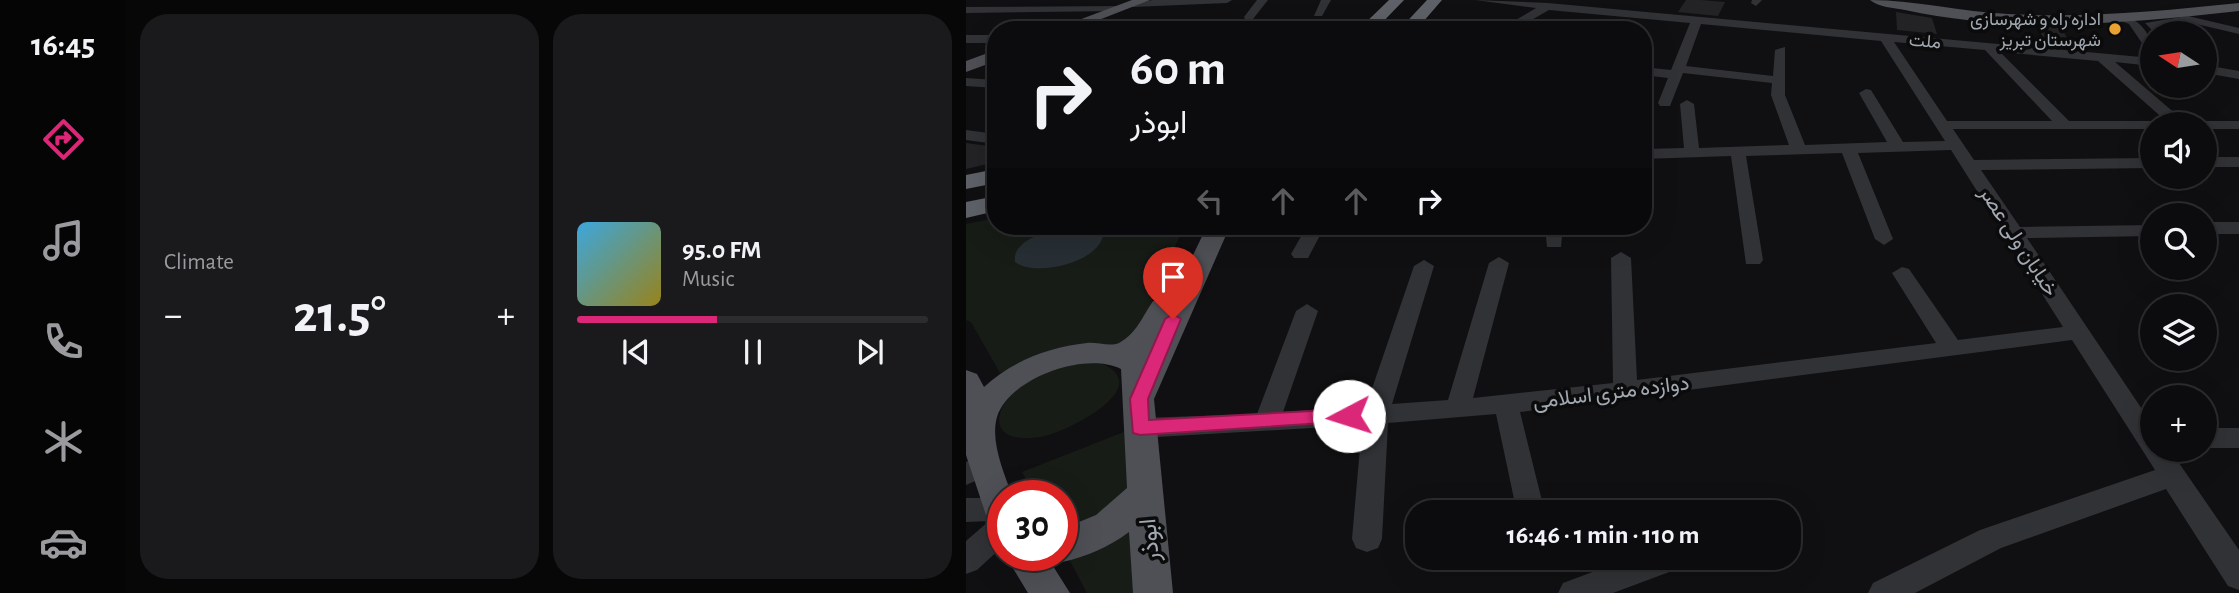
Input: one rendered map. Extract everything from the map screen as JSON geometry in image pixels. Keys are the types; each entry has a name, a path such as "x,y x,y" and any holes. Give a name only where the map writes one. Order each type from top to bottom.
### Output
{"highway":[{"path":"1376,21 1397,0"},
{"path":"1415,21 1435,0"},
{"path":"966,182 987,178"}],"main road":[{"path":"1876,0 2009,16 2190,12 2239,7"},
{"path":"1900,0 1927,7"},
{"path":"2111,12 2236,0"},
{"path":"1089,21 1143,5"},
{"path":"970,64 987,58"},
{"path":"982,415 1006,385 1048,361 1092,351 1119,354 1131,350 1144,339 1196,235"},
{"path":"1140,413 1166,334 1214,235"},
{"path":"1078,543 1110,526 1133,505 1144,488 1135,365 1119,354"},
{"path":"966,381 982,415 976,469 987,489"},
{"name":"ابوذر","path":"1144,488 1153,593"},
{"path":"1035,571 1050,593"}],"street":[{"path":"976,23 1029,0"},
{"path":"1088,8 1102,0"},
{"path":"966,10 1088,8 1227,0"},
{"path":"1250,17 1263,0"},
{"path":"1318,14 1326,0"},
{"name":"ملت","path":"1480,0 2140,61"},
{"path":"1673,12 1680,0"},
{"path":"1190,10 1200,1"},
{"path":"1521,21 1548,6"},
{"path":"2111,12 2133,22 2140,32"},
{"path":"2190,12 2239,29"},
{"path":"1620,21 1627,13"},
{"path":"1665,103 1697,20"},
{"path":"2170,21 2198,21"},
{"path":"2217,25 2239,29"},
{"name":"خیابان ولی عصر","path":"1885,37 2140,425"},
{"path":"966,39 987,39"},
{"path":"1988,47 2063,123"},
{"path":"1781,50 1777,95 1799,150"},
{"path":"2101,57 2165,112"},
{"path":"1652,71 1777,80"},
{"path":"2233,74 2239,83"},
{"path":"966,82 987,89"},
{"path":"1866,93 1898,147"},
{"path":"1687,104 1692,153"},
{"path":"1943,125 2140,123"},
{"path":"2217,124 2239,125"},
{"path":"966,135 987,138"},
{"path":"1652,154 1956,145"},
{"path":"1848,148 1884,239"},
{"path":"1738,152 1753,260"},
{"path":"2217,162 2239,162"},
{"path":"1969,165 2140,163"},
{"path":"2217,228 2239,228"},
{"path":"2014,233 2140,229"},
{"path":"1301,254 1311,235"},
{"path":"1622,258 1625,390"},
{"path":"1458,408 1499,263"},
{"path":"1367,539 1376,414 1424,266"},
{"path":"1902,273 1952,349"},
{"path":"1266,423 1307,311"},
{"name":"دوازده متری اسلامی","path":"1140,413 1266,423 1506,404 2079,332"},
{"path":"1506,404 1528,500"},
{"path":"2217,438 2239,438"},
{"name":"خیابان ولی عصر","path":"2164,462 2239,576"},
{"path":"1884,593 1991,539 2173,475"},
{"path":"966,510 987,514"},
{"path":"966,560 987,535"},
{"path":"1574,593 1636,570"}],"shaded area":[{"path":"987,220 987,235 1180,235 1134,343 1064,351 1000,373 971,322 966,320 966,224"},
{"path":"1039,235 1103,235 1091,252 1066,265 1051,268 1024,267 1015,262 1016,253 1029,239"},
{"path":"1100,363 1115,373 1119,384 1114,395 1086,418 1040,437 1022,438 1009,435 1002,429 999,421 1006,401 1028,380 1053,369"},
{"path":"1124,432 1139,593 1087,593 1075,571 1078,571 1078,480 1027,480 1022,472"}],"building":[{"path":"1686,0 1725,2 1718,16 1678,12"},
{"path":"1896,12 1932,18 1937,34 1897,30"},
{"path":"2038,27 2061,27 2067,38 2063,37 2071,48 2047,46"},
{"path":"966,143 987,146 987,164 966,169"}],"place":[{"name":"اداره راه و شهرسازی شهرستان تبریز","path":"2115,29"}],"route":[{"path":"1173,319 1139,399 1140,428 1266,423 1349,416"}]}
